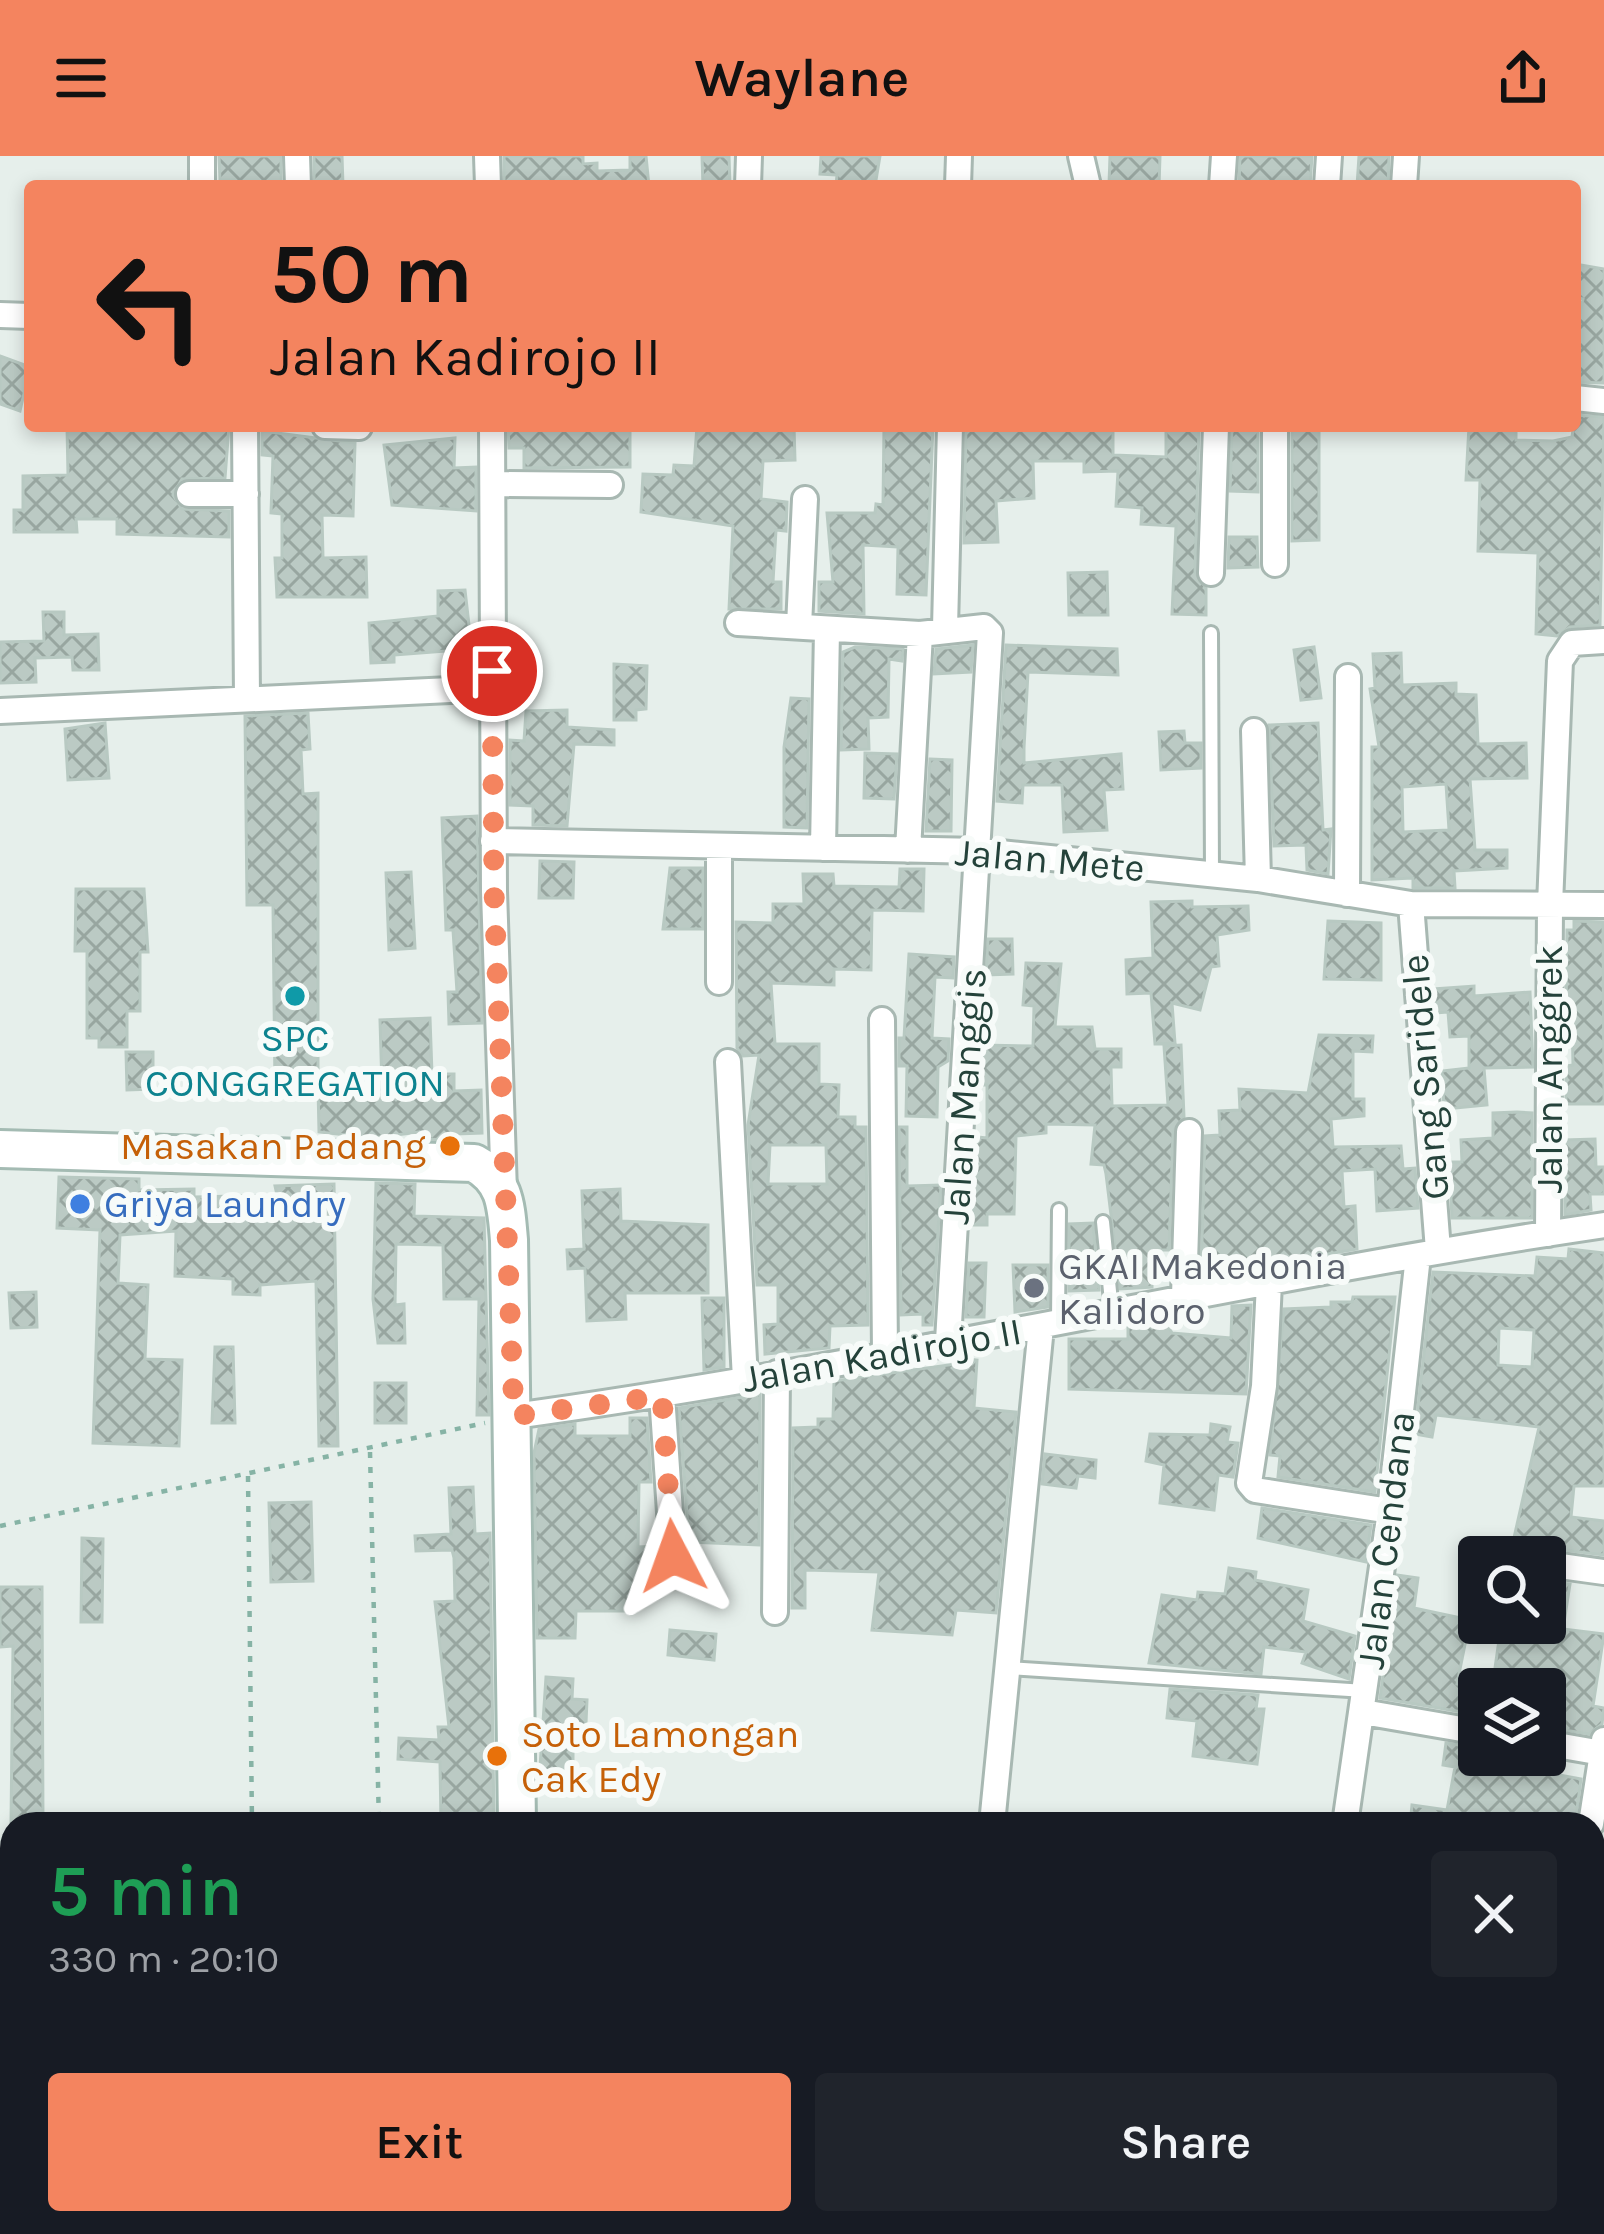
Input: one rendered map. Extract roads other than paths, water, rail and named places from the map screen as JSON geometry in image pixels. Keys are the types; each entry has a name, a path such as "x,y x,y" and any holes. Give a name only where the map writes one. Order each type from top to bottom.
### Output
{"street":[{"path":"245,432 247,699"},
{"path":"492,432 494,842 514,1416 517,1812"},
{"path":"908,850 950,432"},
{"path":"1211,573 1216,432"},
{"path":"1275,432 1275,564"},
{"path":"494,484 610,485"},
{"path":"189,494 246,494"},
{"path":"799,626 805,499"},
{"path":"738,623 933,631"},
{"name":"Jalan Manggis","path":"933,631 984,627 990,633 981,851 948,1341"},
{"path":"823,848 827,630"},
{"name":"Jalan Anggrek","path":"1548,1234 1550,905 1560,661 1572,643 1604,641"},
{"path":"1347,894 1348,677"},
{"path":"0,710 493,688"},
{"path":"1254,731 1258,879"},
{"name":"Jalan Mete","path":"494,842 981,851 1258,879 1411,904 1604,905"},
{"path":"719,846 719,982"},
{"name":"Gang Saridele","path":"1411,904 1428,1253"},
{"path":"882,1020 885,1353"},
{"path":"728,1062 745,1379"},
{"path":"1184,1296 1189,1132"},
{"path":"0,1149 474,1162 504,1192"},
{"name":"Jalan Kadirojo II","path":"514,1416 662,1396 1184,1296 1604,1226"},
{"name":"Jalan Cendana","path":"1347,1812 1428,1253"},
{"path":"1269,1283 1264,1386 1250,1483 1255,1490 1390,1511"},
{"path":"993,1812 1049,1325"},
{"path":"775,1612 777,1373"},
{"path":"662,1396 673,1556"},
{"path":"1566,1567 1604,1572"},
{"path":"1365,1701 1458,1726"},
{"path":"1566,1748 1602,1754 1593,1812"}],"lane":[{"path":"1211,633 1212,875"},
{"path":"1049,1325 1059,1210"},
{"path":"1103,1222 1112,1311"},
{"path":"1007,1668 1365,1701"}],"place":[{"name":"SPC CONGGREGATION","path":"295,996"},
{"name":"Masakan Padang","path":"450,1146"},
{"name":"Griya Laundry","path":"80,1204"},
{"name":"GKAI Makedonia Kalidoro","path":"1034,1288"},
{"name":"Soto Lamongan Cak Edy","path":"497,1756"}]}
